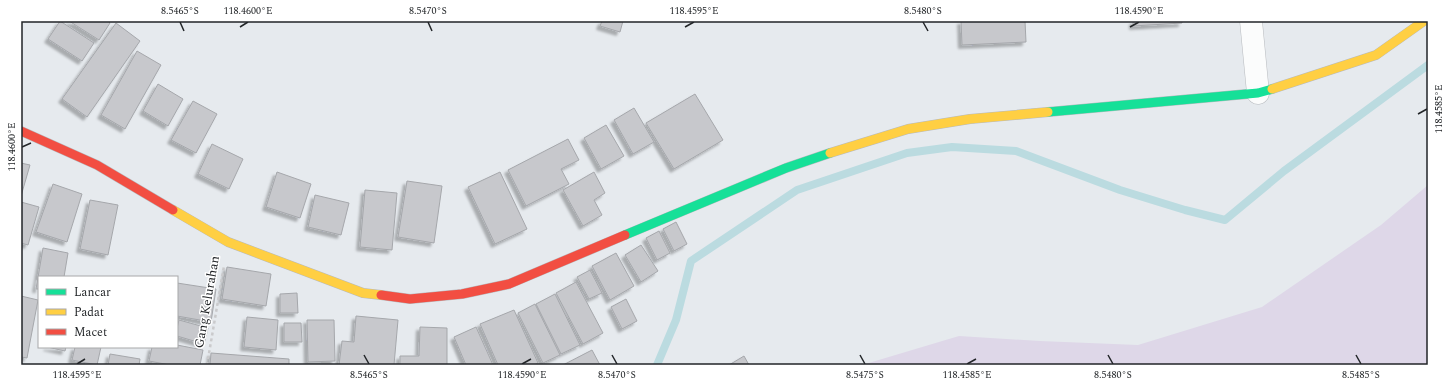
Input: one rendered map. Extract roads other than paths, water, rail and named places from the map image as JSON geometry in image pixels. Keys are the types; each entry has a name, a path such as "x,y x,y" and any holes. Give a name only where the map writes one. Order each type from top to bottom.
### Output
{"main road":[{"path":"21,131 97,165 228,242 363,293 410,300 462,294 510,284 786,168 908,129 970,119 1258,93 1376,55 1424,21"}],"street":[{"path":"1251,21 1258,93"}],"waterway":[{"path":"657,365 676,320 691,261 797,190 907,153 952,147 1016,151 1120,190 1185,210 1225,220 1284,171 1428,65"}]}
